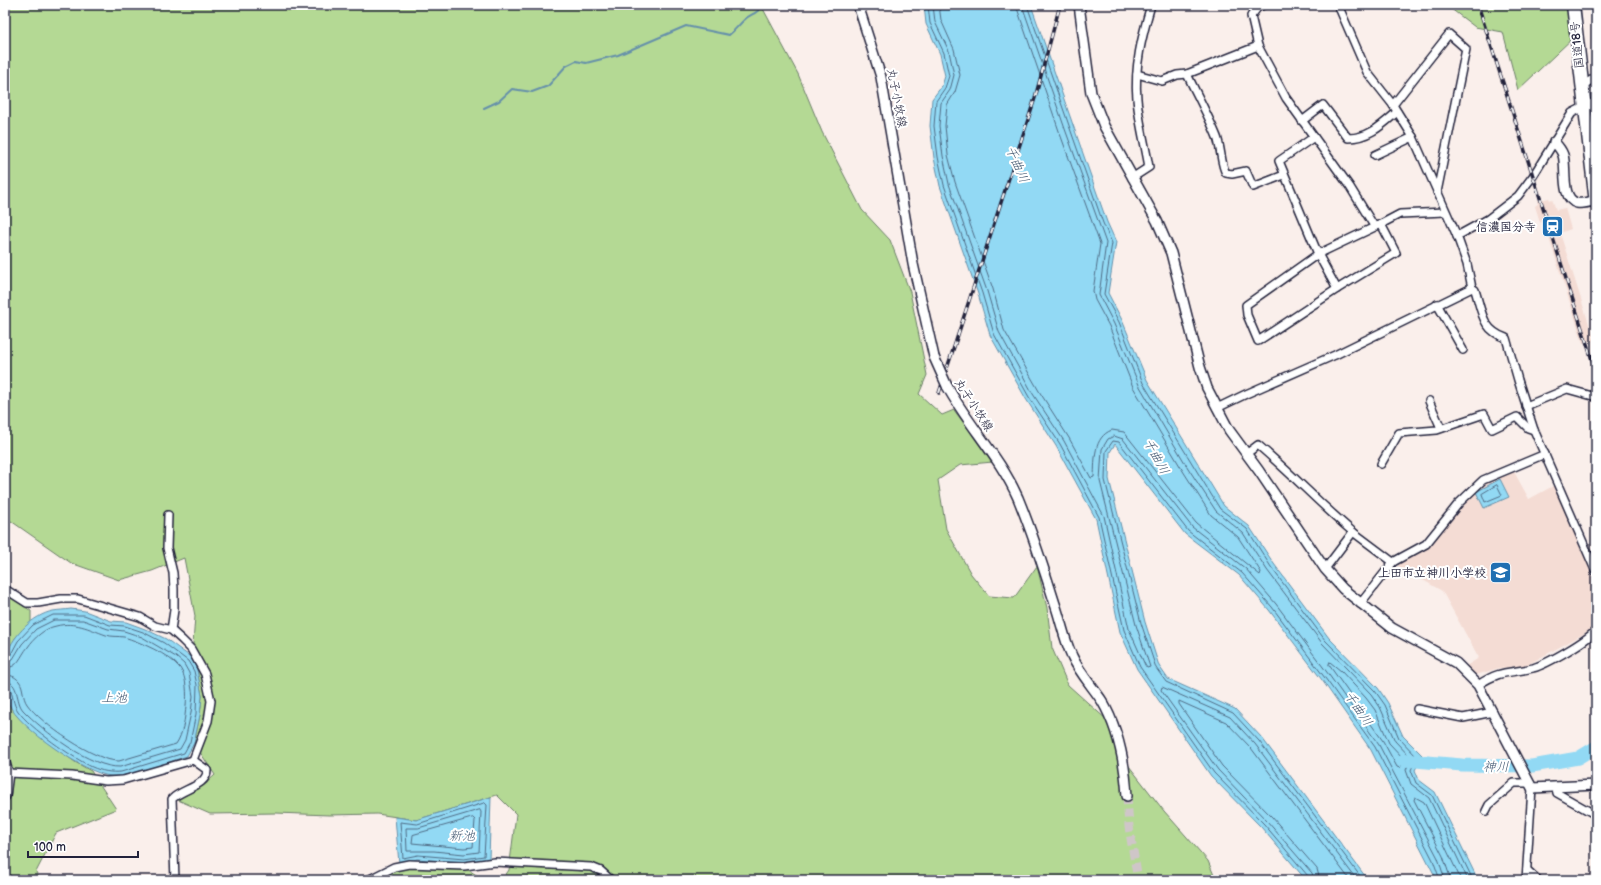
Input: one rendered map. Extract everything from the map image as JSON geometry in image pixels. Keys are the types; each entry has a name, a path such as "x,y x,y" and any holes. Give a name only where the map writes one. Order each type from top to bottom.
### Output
{"highway":[{"name":"国道18号","path":"1572,5 1596,203"}],"street":[{"name":"丸子小牧線","path":"858,5 872,44 883,83 913,264 934,357 947,386 959,407 1004,470 1018,499 1055,604 1067,646 1079,667 1103,702 1113,724 1123,754 1127,796"},
{"path":"1079,5 1091,93 1104,126 1157,221 1171,253 1200,367 1217,408 1246,454 1325,569 1360,604 1392,628 1456,663 1478,685 1531,786 1526,880"},
{"path":"1132,178 1149,167 1137,99 1137,74 1140,42 1151,5"},
{"path":"1263,5 1258,7 1250,16 1258,46 1286,98 1378,225 1396,253 1337,289 1258,341 1247,315 1246,305 1318,254 1378,225 1400,214 1445,212"},
{"path":"1338,5 1367,72 1395,109 1413,137 1445,212 1457,236 1467,264 1472,288 1475,290 1485,324 1495,334 1506,338 1534,430 1596,572"},
{"path":"1302,121 1323,105 1348,138 1358,138 1374,131 1395,109 1449,34 1466,49 1437,192"},
{"path":"1137,74 1162,81 1177,75 1187,74 1258,46"},
{"path":"1187,74 1217,138 1223,156 1222,168 1226,172 1232,174 1246,172 1253,187 1284,175"},
{"path":"1582,86 1596,78"},
{"path":"1457,236 1503,209 1518,196 1533,176 1572,113 1596,103"},
{"path":"1314,137 1279,161 1318,254 1337,289"},
{"path":"1375,155 1413,137"},
{"path":"1554,142 1559,147 1563,156 1568,194 1572,201 1577,203 1596,200"},
{"path":"1217,408 1342,351 1472,288"},
{"path":"1437,304 1463,350"},
{"path":"1526,406 1567,389 1596,397"},
{"path":"1428,401 1441,428"},
{"path":"1382,464 1399,433 1441,428 1484,414 1492,429 1517,417 1528,428 1534,430"},
{"path":"1246,454 1258,445 1293,475 1322,505 1353,532 1393,562"},
{"path":"1360,604 1393,562 1426,544 1459,503 1482,480 1545,454"},
{"path":"168,515 167,548 173,573 174,589 171,630"},
{"path":"1325,569 1353,532"},
{"path":"5,589 27,603 38,603 61,598 78,599 140,617 156,626 171,630 191,649 205,674 209,686 211,701 210,713 193,760"},
{"path":"1478,685 1500,672 1534,668 1573,648 1592,636 1596,630"},
{"path":"1417,709 1463,718 1494,713"},
{"path":"8,773 72,776 106,781 123,780 193,760"},
{"path":"175,880 172,799 176,794 204,781 208,775 207,770 193,760"},
{"path":"5,763 8,773 5,796"},
{"path":"1486,811 1489,805 1514,783 1556,788 1596,785"},
{"path":"1556,788 1557,793 1596,815"},
{"path":"368,880 394,867 409,864 464,866 495,862 591,867 601,871 611,880"},
{"path":"1527,870 1538,880"}],"shaded area":[{"path":"1549,198 1550,200 1552,199 1556,210 1565,208 1571,229 1560,233 1594,340 1583,343 1545,226 1540,222 1535,206 1538,204 1537,201"},
{"name":"上田市立神川小学校","path":"1513,470 1529,499 1555,485 1596,582 1596,622 1589,631 1525,666 1499,668 1476,675 1466,666 1479,658 1442,591 1395,564 1428,545 1462,503 1483,482"}],"green space":[{"path":"5,5 761,5 798,74 822,132 862,210 890,240 910,292 927,375 919,394 942,415 954,410 993,462 960,465 938,480 946,529 971,574 989,596 1014,598 1037,566 1047,608 1052,648 1068,685 1107,720 1119,737 1129,766 1164,811 1208,861 1216,880 502,880 509,870 516,814 497,795 416,820 377,814 210,814 178,800 204,785 215,775 194,743 200,715 202,696 197,670 192,658 195,616 184,558 152,571 119,580 71,563 11,521 5,523"},
{"path":"1446,5 1573,5 1576,35 1518,90 1503,32 1475,27"},
{"path":"5,593 31,611 31,622 15,638 16,715 39,736 75,762 91,771 116,809 56,833 36,872 40,880 5,880"},
{"path":"410,866 464,867 481,878 488,878 489,880 374,880 394,870"}],"water":[{"name":"千曲川","path":"924,5 1031,5 1107,222 1116,242 1108,293 1122,320 1147,380 1224,506 1249,526 1274,564 1329,638 1378,688 1388,703 1403,736 1423,756 1415,770 1419,780 1435,792 1478,880 1437,880 1371,750 1322,680 1269,610 1239,575 1185,534 1115,444 1110,452 1109,479 1145,622 1159,666 1168,679 1235,709 1262,738 1368,880 1306,880 1261,827 1211,776 1137,669 1120,632 1096,519 1056,446 1026,399 990,335 978,294 940,186 934,158 930,126 932,99 942,86 945,76 940,54 926,24"},
{"path":"1500,479 1509,497 1484,508 1476,492"},
{"name":"上池","path":"71,609 85,611 111,621 126,622 145,629 166,639 192,658 197,670 202,696 200,715 194,743 187,756 128,775 111,776 86,767 54,748 25,725 15,714 9,704 5,678 5,664 10,646 19,633 38,617 53,611"},
{"name":"新池","path":"491,797 489,859 465,863 417,859 399,864 395,817 416,820"}],"waterway":[{"path":"484,108 499,101 512,89 532,92 548,86 566,66 576,61 586,63 618,55 686,26 729,35 746,18 758,11 763,5"},
{"name":"神川","path":"1404,760 1462,765 1532,766 1578,758 1596,747"}],"tunnel":[{"path":"1127,796 1129,827 1138,880"}],"railway":[{"path":"939,393 1035,98 1060,5"},
{"path":"1478,5 1596,372"}],"place":[{"name":"信濃国分寺","path":"1552,227"},
{"name":"上田市立神川小学校","path":"1501,573"}]}
